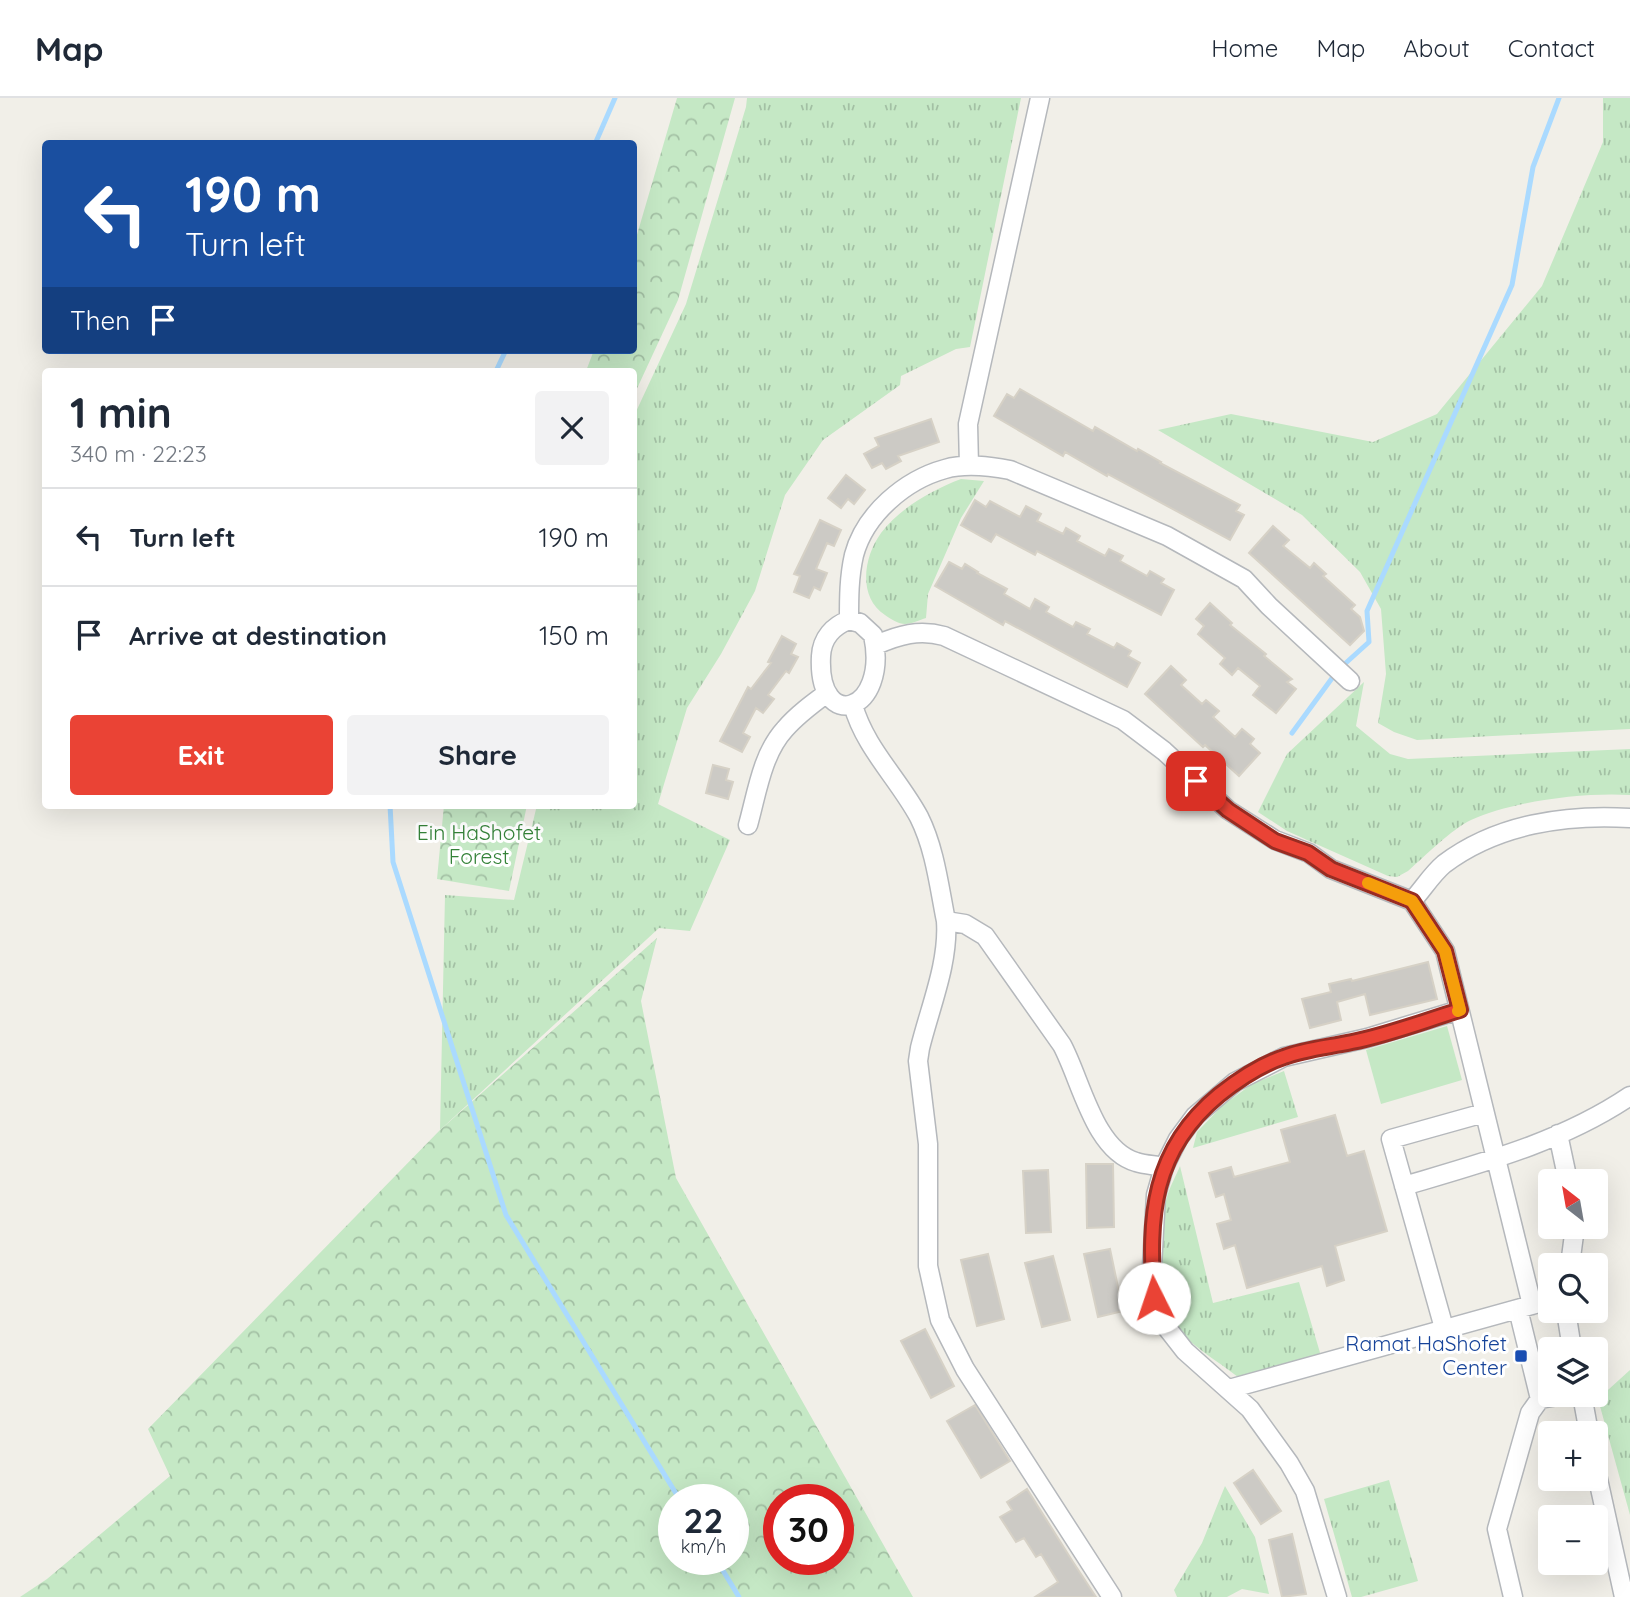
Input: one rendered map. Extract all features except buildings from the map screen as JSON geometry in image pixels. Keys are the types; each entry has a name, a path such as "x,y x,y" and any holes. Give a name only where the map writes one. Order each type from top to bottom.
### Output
{"street":[{"path":"969,466 968,424 1040,98"},
{"path":"849,620 850,580 855,554 863,531 877,513 906,488 925,477 946,469 989,466 1010,470 1167,537 1244,579 1269,606 1350,681"},
{"path":"849,620 868,628 876,645 870,689 853,705 840,705 827,693 820,673 822,649 832,630 849,620"},
{"path":"876,645 897,635 912,633 929,632 944,636 1111,714 1164,751 1228,810 1275,841 1308,853 1331,869 1412,901 1445,951 1497,1159 1538,1387"},
{"path":"748,825 767,758 776,741 801,712 827,693"},
{"path":"853,705 869,743 918,815 926,833 933,852 946,921 944,956 918,1061 928,1144 927,1244 933,1298 948,1340 965,1369 1112,1597"},
{"path":"1412,901 1444,865 1488,840 1552,819 1582,816 1630,818"},
{"path":"946,921 965,924 985,936 1062,1045 1094,1119 1113,1148 1135,1162 1164,1167"},
{"path":"1337,1597 1305,1491 1268,1431 1250,1409 1185,1351 1160,1319 1154,1298 1152,1240 1156,1195 1164,1167 1178,1139 1195,1116 1234,1082 1283,1057 1353,1042 1460,1010"},
{"path":"1404,1186 1497,1159 1606,1112 1630,1096"},
{"path":"1444,1328 1391,1139 1484,1113"},
{"path":"1558,1134 1565,1169"},
{"path":"1229,1389 1538,1303"},
{"path":"1513,1597 1497,1529 1530,1413 1538,1402"},
{"path":"1601,1491 1624,1597"}],"green space":[{"path":"677,98 735,98 678,300 637,389 637,368 587,368 592,354 637,354 637,235"},
{"path":"747,98 1021,98 970,347 956,349 901,376 900,385 823,440 785,495 755,591 721,654 687,708 658,804 730,840 690,931 659,928 440,1130 445,895 514,900 536,809 637,809 637,410 686,304"},
{"path":"1603,98 1630,98 1630,729 1417,740 1378,723 1386,674 1381,609 1360,572 1302,515 1158,430 1231,414 1373,442 1437,414 1542,286 1603,142"},
{"path":"961,479 984,481 961,518 928,594 926,618 903,624 887,617 876,607 867,588 867,565 875,543 889,524 907,508 928,494"},
{"path":"1364,682 1356,726 1390,754 1408,759 1630,749 1630,795 1549,799 1488,813 1456,829 1408,871 1397,877 1388,876 1287,831 1258,812 1287,754"},
{"name":"Ein HaShofet Forest","path":"444,809 526,809 509,891 437,879"},
{"path":"657,938 641,1001 676,1178 849,1484 763,1484 763,1575 854,1575 854,1493 913,1597 20,1597 47,1579 170,1476 148,1429 440,1130"},
{"path":"1447,1026 1462,1080 1381,1104 1366,1050"},
{"path":"1284,1071 1298,1117 1193,1148 1197,1132 1222,1106 1252,1084"},
{"path":"1180,1166 1213,1303 1299,1282 1321,1356 1238,1377 1199,1349 1178,1329 1171,1317 1162,1284 1161,1246 1167,1197"},
{"path":"1630,1370 1630,1515 1608,1435 1608,1421 1604,1421 1600,1407 1608,1407 1608,1390"},
{"path":"1389,1480 1418,1581 1361,1597 1352,1597 1324,1499"},
{"path":"1225,1486 1255,1537 1269,1594 1242,1589 1227,1597 1177,1597 1174,1590 1202,1543"}],"waterway":[{"path":"597,140 615,98"},
{"path":"1292,733 1338,670 1369,642 1367,611 1512,285 1533,167 1559,98"},
{"path":"497,368 504,354"},
{"path":"390,809 393,862 506,1215 670,1484"},
{"path":"726,1575 739,1597"}],"slow traffic":[{"path":"1368,883 1412,901 1445,951 1460,1010 1458,1011"}],"place":[{"name":"Ramat HaShofet Center","path":"1521,1356"}],"route":[{"path":"1154,1298 1152,1267 1156,1195 1164,1167 1178,1139 1195,1116 1234,1082 1283,1057 1353,1042 1460,1010 1445,951 1412,901 1331,869 1308,853 1275,841 1228,810 1196,781"}]}
